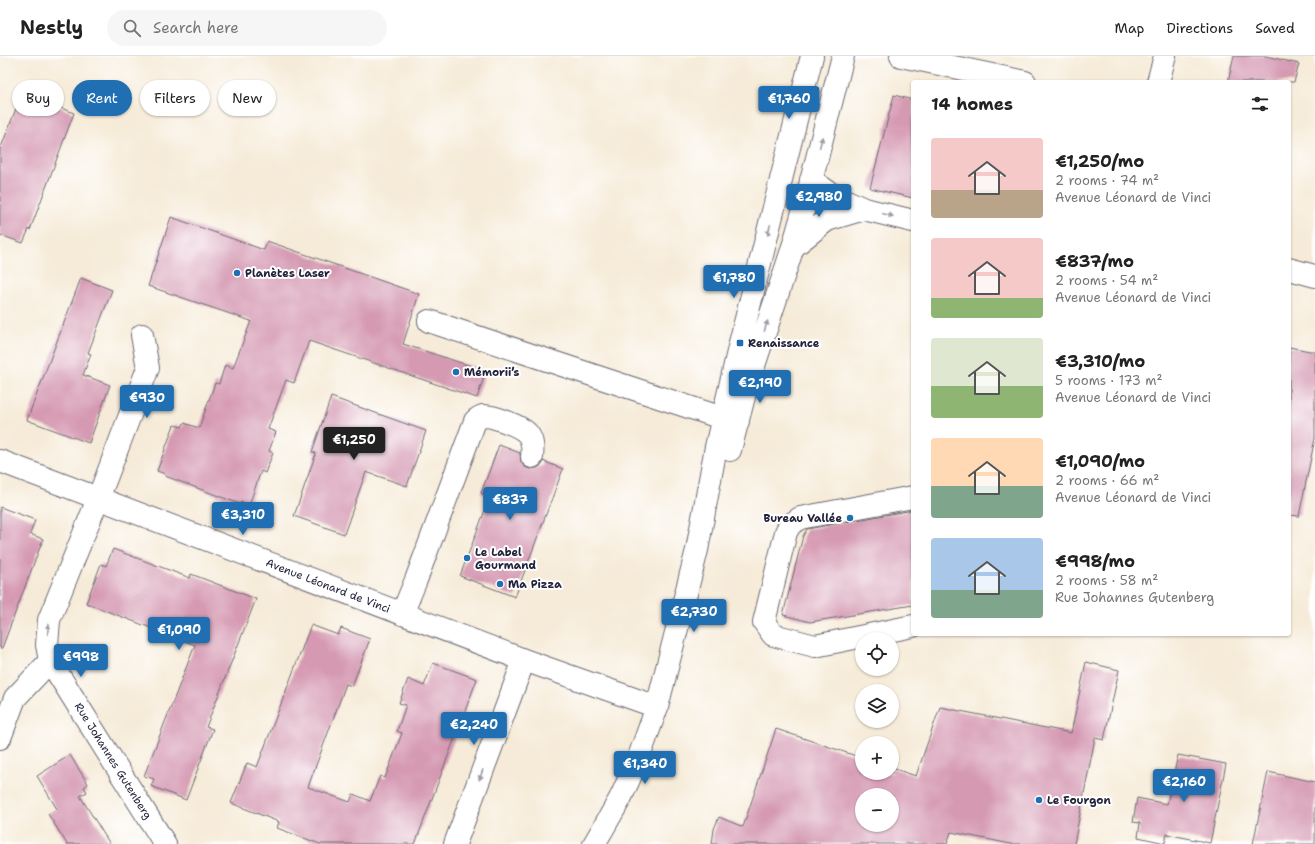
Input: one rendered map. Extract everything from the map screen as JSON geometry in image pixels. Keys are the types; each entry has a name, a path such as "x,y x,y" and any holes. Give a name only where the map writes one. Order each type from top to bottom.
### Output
{"street":[{"path":"594,844 621,797 642,751 657,707 697,550 720,490 740,343 812,56"},
{"path":"824,56 802,139 801,156 805,169 811,180 830,193 864,209 911,221"},
{"path":"730,420 766,328 793,247 843,56"},
{"path":"901,56 1015,80"},
{"path":"1159,80 1165,56"},
{"path":"793,247 827,220 864,209"},
{"path":"1291,270 1315,276"},
{"path":"428,321 730,420"},
{"name":"Rue Johannes Gutenberg","path":"142,335 148,368 98,499 49,620 47,645 50,661 165,844"},
{"path":"402,614 475,421 482,416 490,417 520,428 528,434 533,445 532,457"},
{"name":"Avenue Léonard de Vinci","path":"0,461 524,660 657,707"},
{"path":"911,497 800,518 790,525 786,532 764,622 773,635 814,646 911,626"},
{"path":"455,844 524,660"},
{"path":"0,738 15,698 50,661"}],"building":[{"path":"1234,56 1266,56 1299,64 1294,82 1291,82 1291,80 1228,80"},
{"path":"894,95 911,99 911,198 870,188"},
{"path":"64,109 72,112 73,116 30,230 29,229 23,243 0,235 0,150 13,116 64,116"},
{"path":"171,217 264,250 267,241 419,294 403,344 486,371 477,398 309,341 294,383 286,380 268,429 276,432 269,451 273,453 265,473 261,471 249,505 241,502 240,504 165,476 165,474 157,471 174,425 182,427 184,423 199,428 215,383 219,384 225,365 233,368 251,321 148,286"},
{"path":"81,278 112,290 88,353 91,354 83,375 110,385 89,443 27,420"},
{"path":"1291,347 1315,352 1315,438 1299,516 1291,515"},
{"path":"331,397 426,431 407,486 366,472 344,534 294,516 316,453 312,452"},
{"path":"499,445 520,453 521,462 525,467 530,469 537,468 542,465 543,461 563,469 515,597 460,576 490,497 481,493"},
{"path":"0,507 35,520 30,534 43,539 2,648 0,648"},
{"path":"911,510 911,605 810,622 783,615 803,536 807,529"},
{"path":"113,549 190,578 191,574 256,599 206,727 213,729 186,800 151,786 154,779 144,776 195,645 86,603 101,564 106,566"},
{"path":"311,625 338,635 341,628 370,639 352,686 346,684 308,787 350,802 353,794 370,801 380,776 385,778 402,733 397,731 406,705 399,703 408,679 424,686 433,663 477,679 415,844 320,844 277,828 279,822 231,803 247,763 257,767"},
{"path":"1086,662 1119,670 1104,740 1095,738 1074,844 1011,844 951,832 947,844 712,844 714,829 719,817 743,827 776,729 855,756 855,780 899,780 899,770 916,776 940,707 1071,733"},
{"path":"70,755 88,784 84,787 87,792 80,796 110,844 67,844 48,814 57,809 37,776"},
{"path":"1178,755 1226,764 1210,843 1167,834 1165,843 1138,837 1140,823 1133,822 1137,798 1167,804"},
{"path":"1268,772 1315,782 1315,844 1253,844"}],"place":[{"name":"Planètes Laser","path":"237,273"},
{"name":"Renaissance","path":"740,343"},
{"name":"Mémorii’s","path":"456,372"},
{"name":"Bureau Vallée","path":"850,518"},
{"name":"Le Label Gourmand","path":"467,558"},
{"name":"Ma Pizza","path":"500,584"},
{"name":"Le Fourgon","path":"1039,800"}]}
